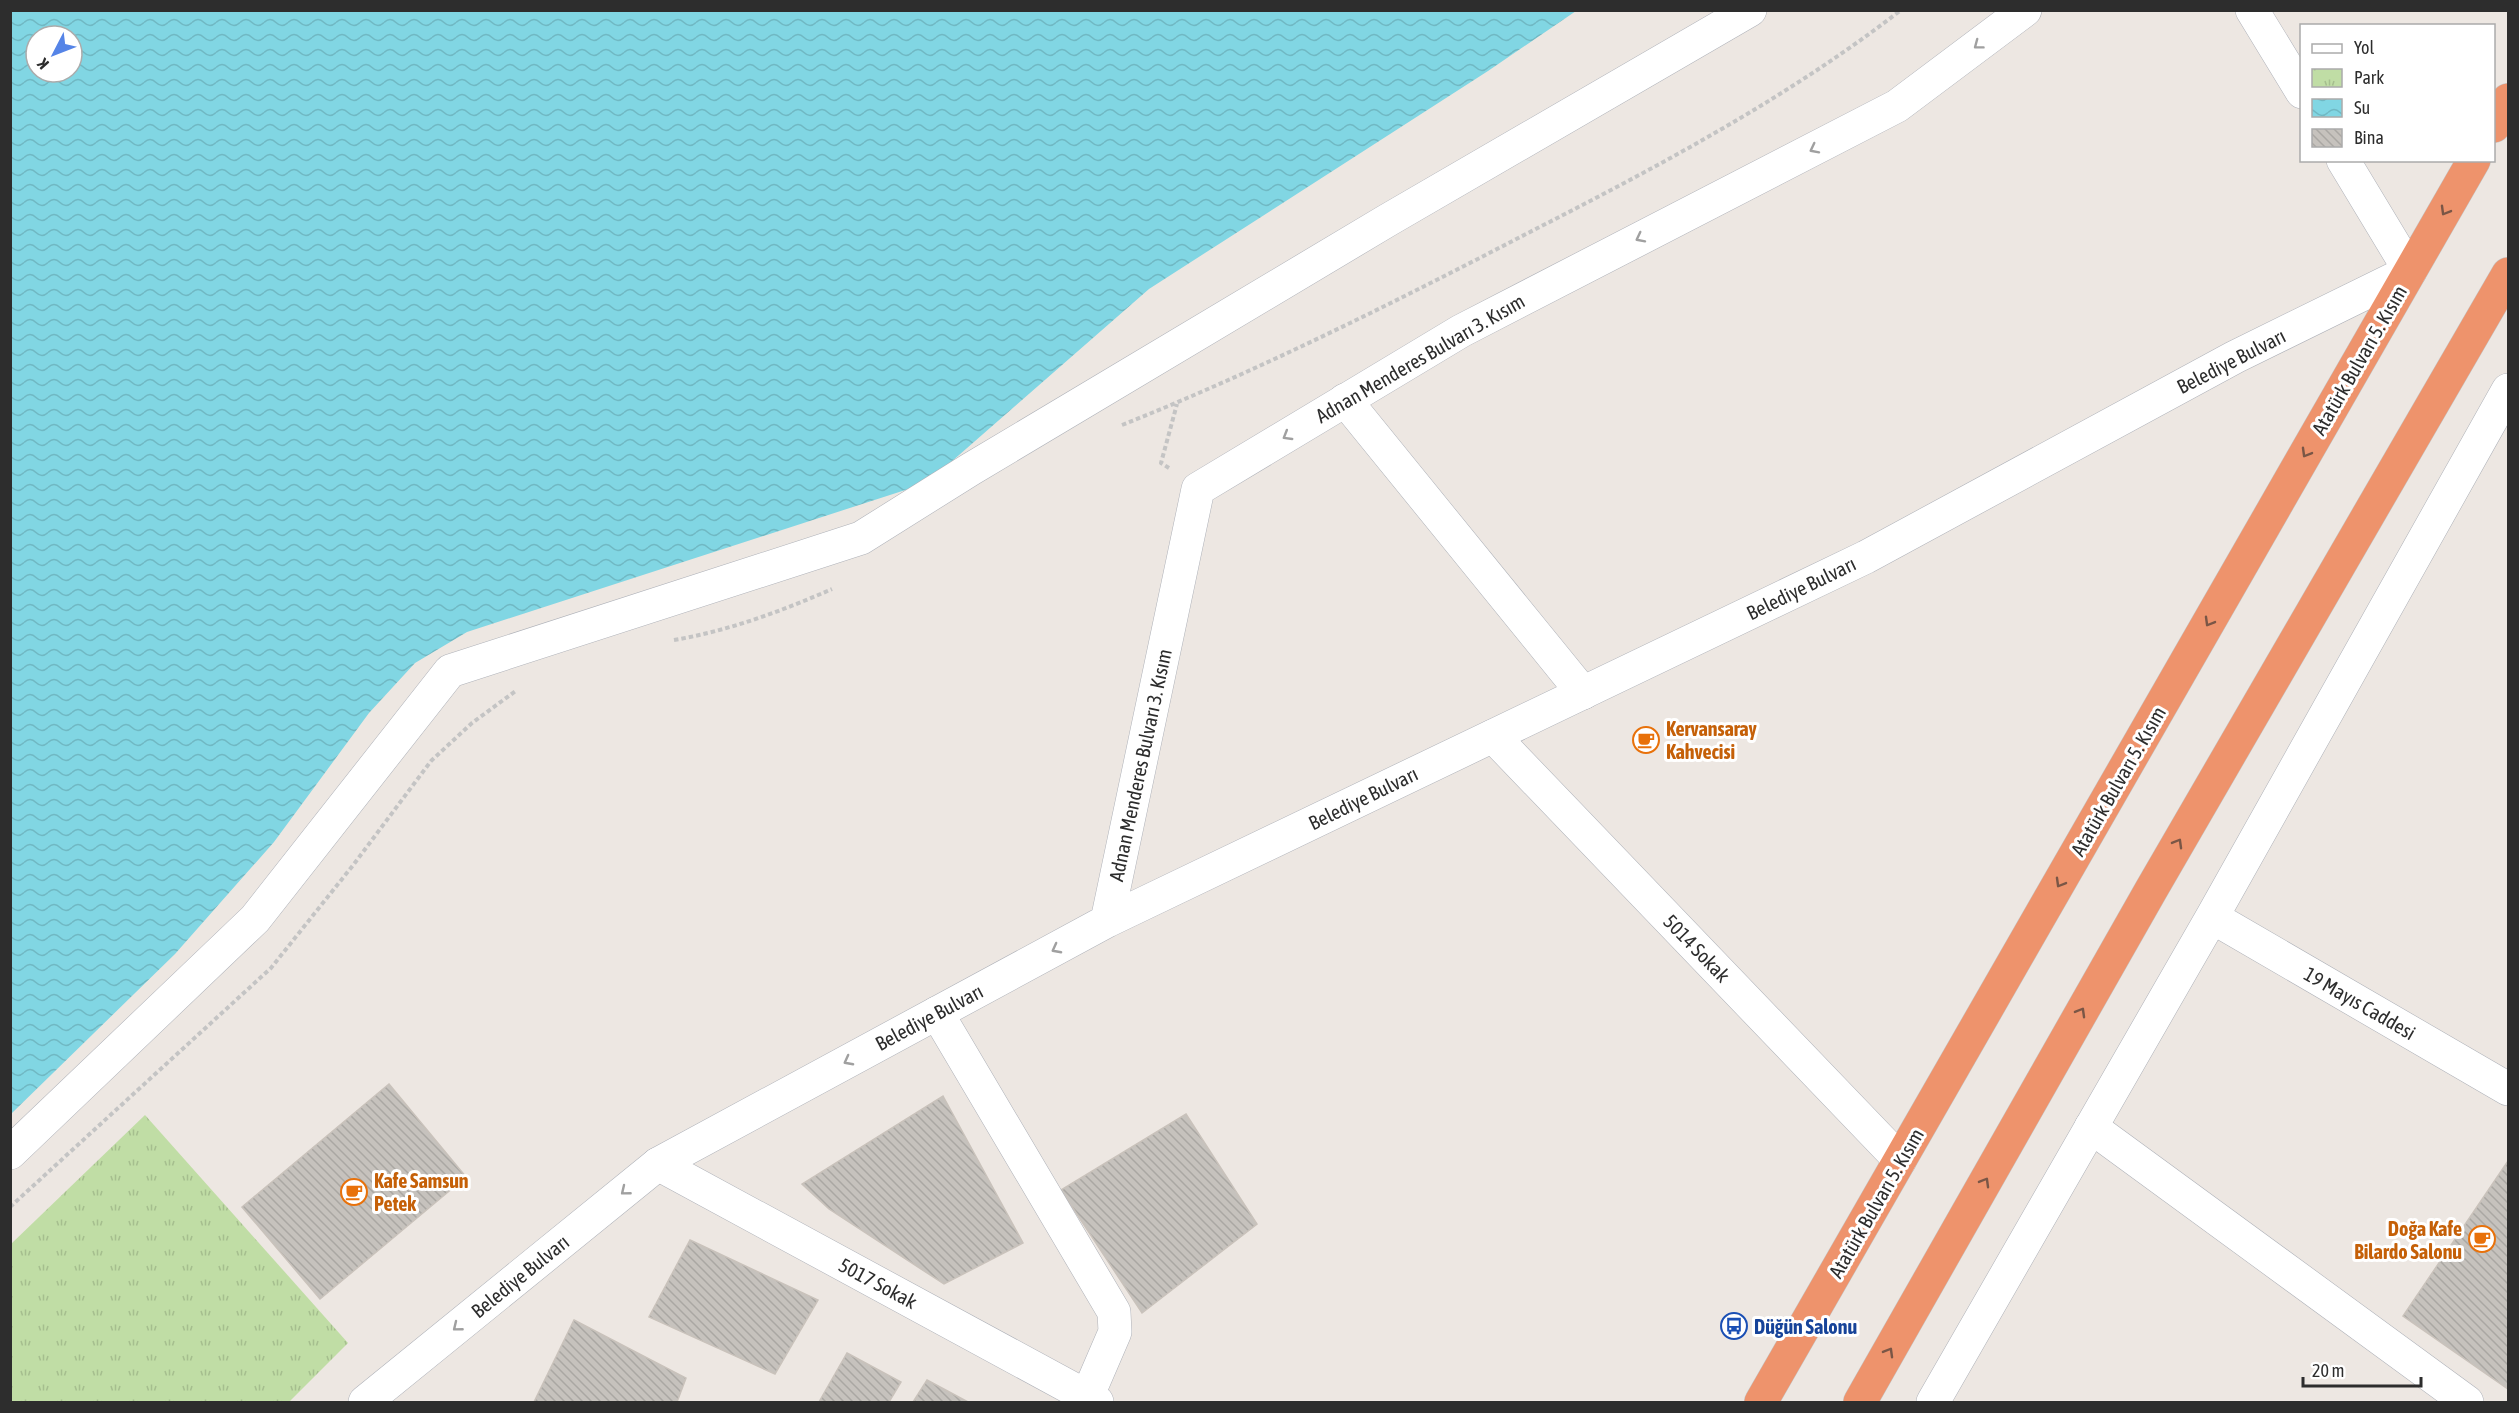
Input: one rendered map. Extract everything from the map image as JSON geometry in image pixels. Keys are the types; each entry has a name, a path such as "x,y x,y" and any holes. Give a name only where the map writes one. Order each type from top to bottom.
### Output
{"highway":[{"path":"2495,123 2508,100"},
{"name":"Atatürk Bulvarı 5. Kısım","path":"1761,1402 2473,162"},
{"path":"1860,1402 2151,890 2508,274"}],"street":[{"path":"10,1153 255,920 450,671 861,538 971,469 1388,220 1750,10"},
{"name":"Adnan Menderes Bulvarı 3. Kısım","path":"1107,921 1198,489 1461,331 1897,106 2025,10"},
{"path":"2252,10 2300,90"},
{"path":"2344,162 2410,271"},
{"name":"Belediye Bulvarı","path":"365,1402 658,1164 1107,921 1866,557 2235,357 2410,271"},
{"path":"1932,1402 2212,917 2508,390"},
{"path":"1346,400 1583,693"},
{"name":"5014 Sokak","path":"1493,736 1900,1160"},
{"name":"19 Mayıs Caddesi","path":"2212,917 2508,1089"},
{"path":"937,1013 1114,1312 1115,1332 1092,1400"},
{"path":"2091,1127 2467,1402"},
{"name":"5017 Sokak","path":"658,1164 1092,1400"}],"path":[{"path":"1113,428 1177,403 1442,278 1681,154 1850,49 1901,10"},
{"path":"1177,403 1161,463 1198,489"},
{"path":"673,640 696,637 792,607 843,585"}],"green space":[{"path":"145,1115 348,1343 289,1402 11,1402 11,1244"}],"water":[{"path":"11,11 1576,11 1488,71 1149,289 927,483 467,632 415,663 369,713 274,842 175,954 11,1114"}],"building":[{"name":"Kafe Samsun Petek","path":"389,1084 466,1177 320,1299 242,1207"},
{"path":"943,1096 1023,1243 944,1284 829,1209 802,1184"},
{"path":"1186,1114 1257,1224 1142,1313 1061,1190"},
{"name":"Doğa Kafe Bilardo Salonu","path":"2508,1161 2508,1389 2403,1316"},
{"path":"690,1240 818,1300 775,1374 649,1317"},
{"path":"574,1320 686,1378 677,1402 534,1402"},
{"path":"847,1353 901,1382 889,1402 819,1402"},
{"path":"927,1380 968,1402 913,1402"}],"place":[{"name":"Kervansaray Kahvecisi","path":"1646,740"},
{"name":"Kafe Samsun Petek","path":"354,1192"},
{"name":"Doğa Kafe Bilardo Salonu","path":"2482,1239"},
{"name":"Düğün Salonu","path":"1734,1326"}]}
